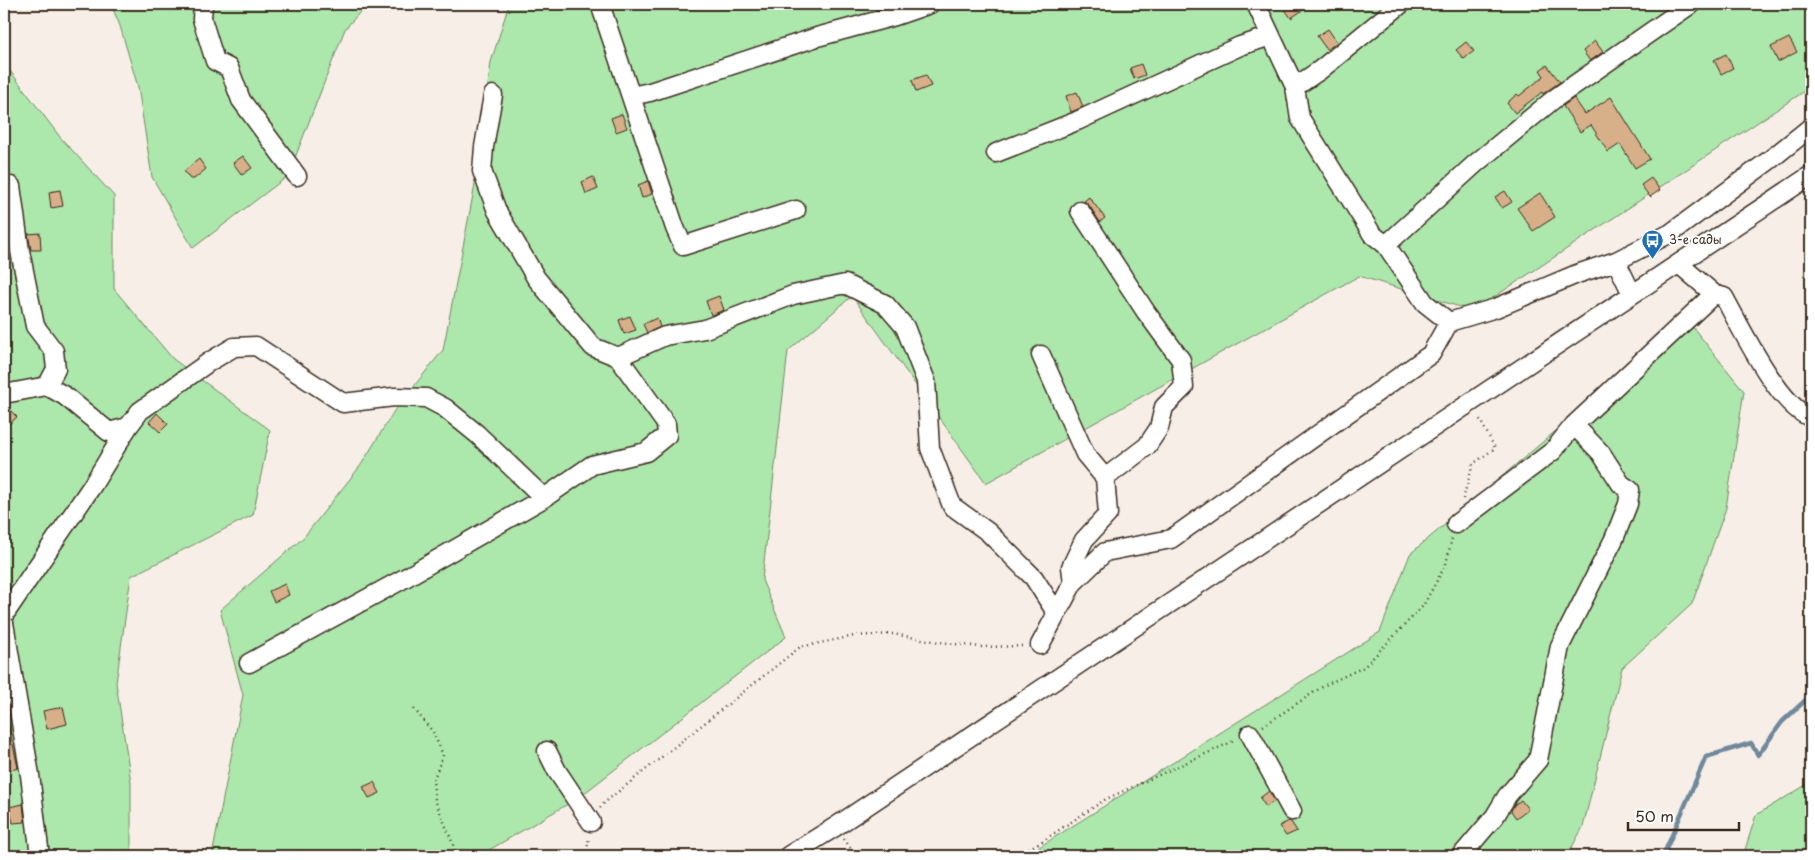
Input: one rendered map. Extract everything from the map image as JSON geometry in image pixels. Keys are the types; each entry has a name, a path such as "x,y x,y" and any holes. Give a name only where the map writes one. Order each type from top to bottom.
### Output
{"street":[{"path":"203,4 202,19 215,61 229,68 241,100 297,176"},
{"path":"600,4 675,228 683,246 796,210"},
{"path":"631,96 650,92 817,37 895,16 930,4"},
{"path":"1256,4 1295,87 1300,118 1372,234 1386,245 1425,303 1449,322"},
{"path":"1271,4 1272,36"},
{"path":"1295,87 1320,70 1401,4"},
{"path":"1386,245 1475,164 1554,99 1686,5"},
{"path":"996,153 1077,121 1240,46 1272,36"},
{"path":"249,662 405,578 544,498 592,465 646,452 667,436 666,424 618,357 593,347 536,278 497,211 482,171 493,95"},
{"path":"1040,645 1073,583 1105,552 1171,539 1431,354 1449,322 1496,308 1578,274 1616,262 1670,233 1771,159 1811,127"},
{"path":"788,856 835,827 1811,175"},
{"path":"11,186 20,251 35,326 54,351 56,369 47,386"},
{"path":"1080,211 1146,312 1181,360 1184,387 1164,407 1159,428 1147,446 1104,478"},
{"path":"1616,262 1632,294"},
{"path":"1679,264 1714,294 1724,297 1776,388 1803,415 1811,417"},
{"path":"618,357 665,336 705,329 793,295 845,284 884,304 905,327 926,381 930,448 952,506 988,532 1034,578 1056,614"},
{"path":"1456,524 1553,451 1574,425 1714,294"},
{"path":"4,615 140,412 209,362 234,347 256,346 344,403 394,397 426,398 439,404 477,434 544,498"},
{"path":"1041,355 1085,454 1104,478 1108,514 1084,540 1071,567 1073,583"},
{"path":"4,394 47,386 65,396 109,432 128,428"},
{"path":"1461,856 1495,816 1507,796 1538,760 1560,646 1614,539 1628,504 1630,490 1621,484 1601,453 1574,425"},
{"path":"4,623 30,775 40,856"},
{"path":"1250,734 1292,811"},
{"path":"547,751 556,771 591,822"}],"path":[{"path":"1010,856 1038,844 1106,799 1250,734 1325,686 1364,667 1423,606 1446,564 1473,464 1495,448 1471,401"},
{"path":"586,856 591,822 604,803 800,646 854,636 893,634 981,648 1040,645"},
{"path":"414,710 433,732 443,754 433,781 435,800 458,856"},
{"path":"835,827 856,856"}],"green space":[{"path":"111,4 367,4 345,29 288,176 193,248 152,177 138,87 120,26"},
{"path":"509,4 1811,4 1811,87 1473,311 1359,276 986,483 852,296 788,351 762,580 786,637 578,798 479,856 212,856 243,695 220,610 303,538 361,465 394,411 443,350 474,190 491,62"},
{"path":"4,63 60,137 114,196 114,289 173,359 270,430 253,515 131,576 116,683 131,782 131,856 4,856"},
{"path":"1687,320 1744,391 1726,508 1692,604 1622,668 1583,827 1567,856 1025,856 1380,632 1410,554"},
{"path":"1811,782 1811,856 1743,856 1756,815"}],"building":[{"path":"1281,4 1312,4 1291,18"},
{"path":"1328,29 1337,42 1327,50 1317,36"},
{"path":"1789,38 1797,52 1778,62 1771,47"},
{"path":"1595,41 1603,52 1590,61 1583,51"},
{"path":"1466,42 1474,51 1464,59 1456,50"},
{"path":"1726,54 1733,68 1721,74 1714,60"},
{"path":"1141,64 1145,75 1134,79 1130,68"},
{"path":"1547,65 1560,82 1543,94 1542,92 1515,113 1507,103 1544,76 1540,70"},
{"path":"926,75 931,86 916,92 912,80"},
{"path":"1077,92 1083,107 1071,112 1066,96"},
{"path":"1611,97 1650,159 1635,168 1620,144 1608,152 1591,125 1580,132 1563,106 1574,98 1585,114"},
{"path":"622,114 627,128 616,132 611,118"},
{"path":"243,156 252,168 242,175 233,163"},
{"path":"199,159 206,169 194,179 190,179 184,171"},
{"path":"593,177 598,189 586,194 582,182"},
{"path":"1651,178 1660,190 1650,197 1641,185"},
{"path":"648,181 652,194 642,198 638,185"},
{"path":"60,190 63,206 51,208 49,192"},
{"path":"1505,191 1512,202 1502,208 1495,197"},
{"path":"1540,193 1555,217 1533,231 1517,208"},
{"path":"1089,197 1105,218 1100,222 1089,205 1084,201"},
{"path":"40,233 41,250 31,250 28,234"},
{"path":"719,296 724,310 711,315 706,301"},
{"path":"630,316 636,330 624,334 619,320"},
{"path":"657,318 660,327 647,333 643,324"},
{"path":"4,404 17,417 9,424 4,419"},
{"path":"157,413 168,424 160,432 149,422"},
{"path":"285,584 289,595 274,602 269,591"},
{"path":"63,707 67,724 47,729 43,711"},
{"path":"4,726 9,726 18,768 4,772"},
{"path":"374,782 380,793 369,798 363,787"},
{"path":"1269,791 1275,801 1266,807 1260,798"},
{"path":"1521,800 1528,809 1516,818 1511,811 1514,805"},
{"path":"23,804 25,822 13,823 9,807"},
{"path":"1289,821 1297,831 1286,836 1279,826"}],"waterway":[{"path":"1663,856 1706,757 1751,743 1758,755 1782,722 1811,695"}],"place":[{"name":"3-е сады","path":"1653,259"}]}
